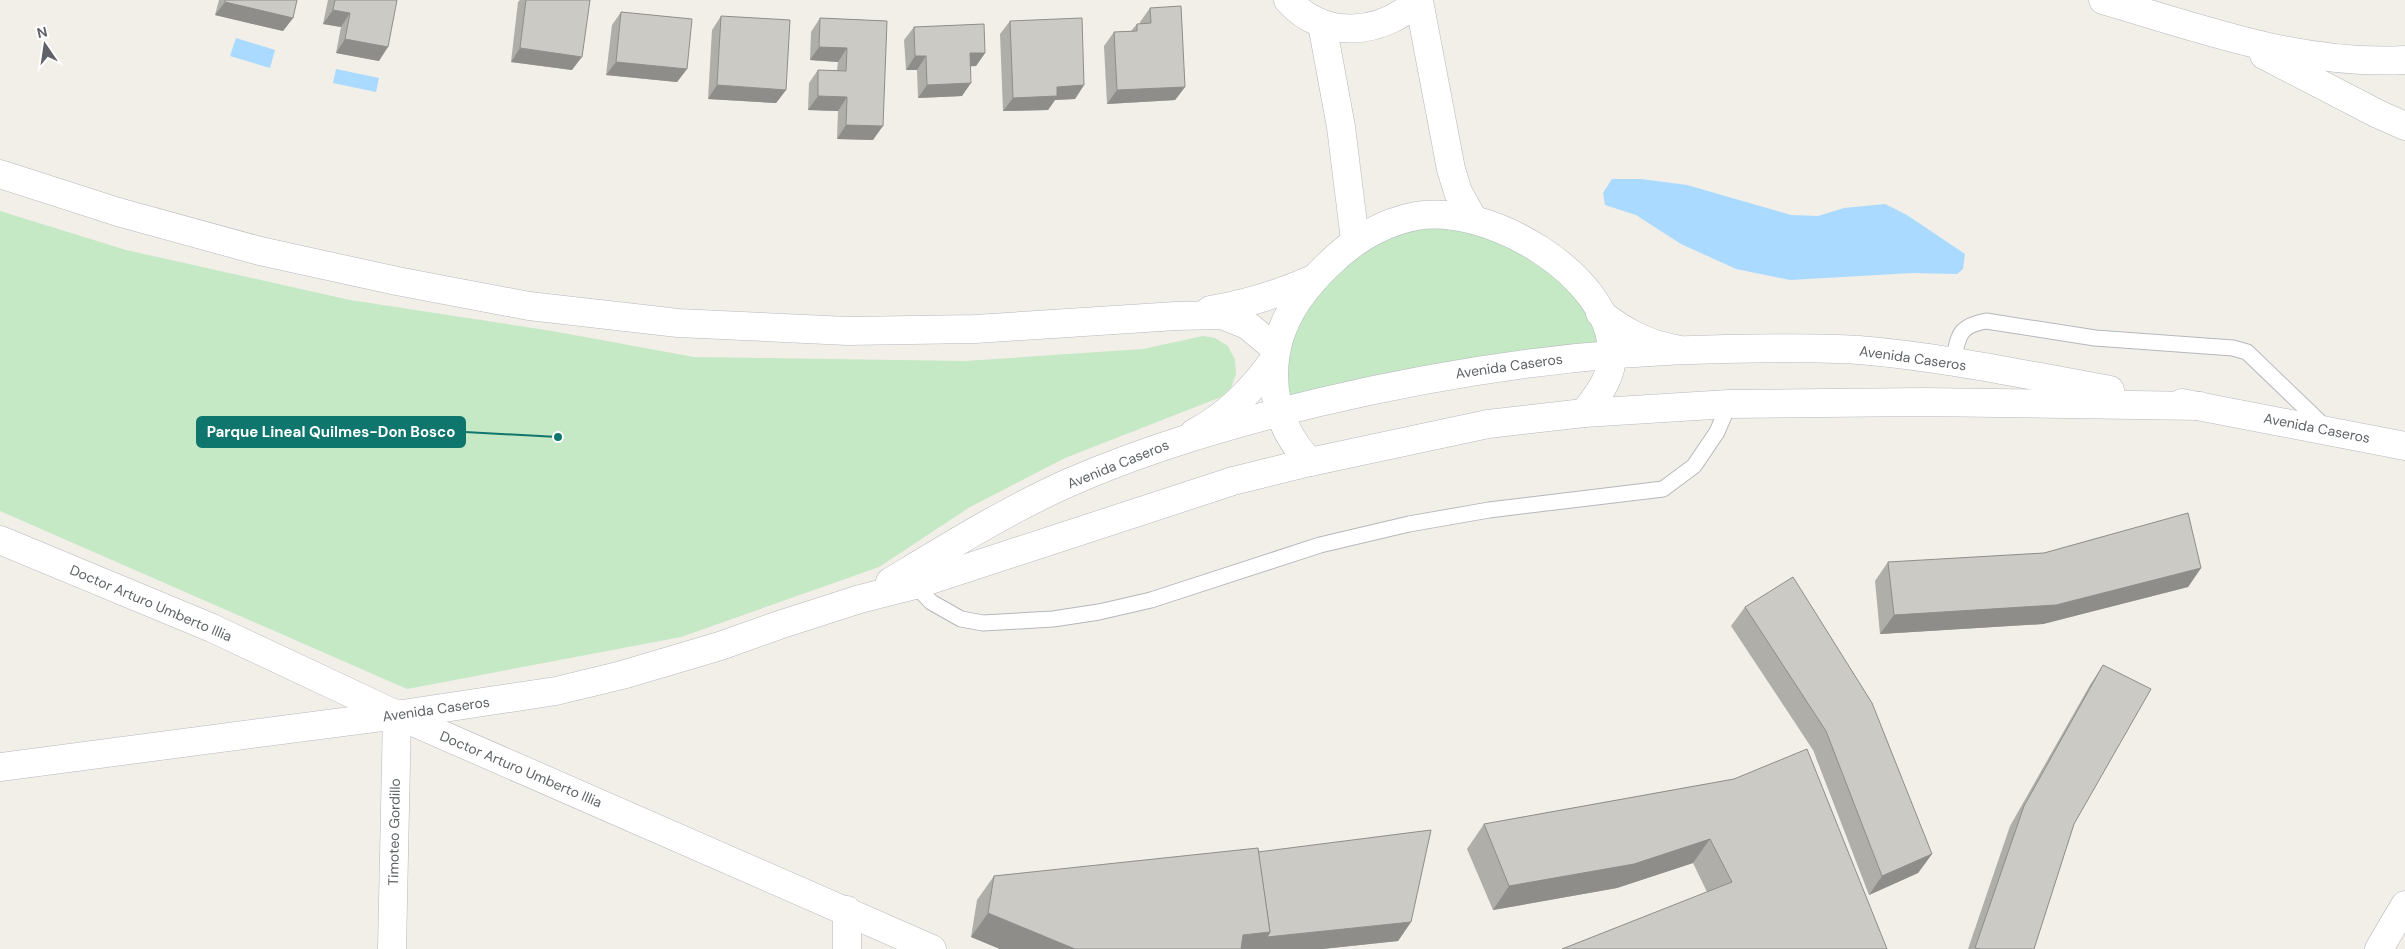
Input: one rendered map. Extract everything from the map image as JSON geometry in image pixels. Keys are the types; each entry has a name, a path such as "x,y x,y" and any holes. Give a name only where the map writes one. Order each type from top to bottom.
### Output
{"street":[{"path":"1288,0 1297,10 1322,24 1348,29 1374,27 1398,17 1419,0 1451,169 1458,192 1473,219"},
{"path":"2103,0 2238,41 2326,58 2405,60"},
{"path":"1322,24 1342,127 1355,240"},
{"path":"2238,41 2378,114 2405,126"},
{"path":"0,174 118,212 260,251 530,306 678,323 848,331 975,329 1176,316 1222,316 1247,325 1275,355"},
{"path":"1310,462 1287,432 1279,412 1274,381 1275,355 1282,329 1298,298 1313,279 1355,240 1388,223 1417,216 1439,214 1473,219 1529,242 1550,257 1585,289 1609,332 1612,353 1609,372 1602,391 1584,412"},
{"path":"1176,316 1242,305 1283,293 1313,279"},
{"path":"1600,313 1619,328 1641,340 1680,349"},
{"name":"Avenida Caseros","path":"860,599 1002,515 1068,484 1182,440 1279,412 1393,384 1490,367 1612,353 1680,349 1772,348 1857,350 1952,362 2327,429 2405,446"},
{"path":"1182,440 1209,425 1234,407 1255,386 1275,355"},
{"name":"Avenida Caseros","path":"0,767 396,715 556,691 622,675 720,646 860,599 915,585 1127,514 1233,481 1310,462 1488,424 1584,412 1729,404 1941,402 2200,406"},
{"name":"Doctor Arturo Umberto Illia","path":"0,540 212,628 396,715 847,910 932,949"},
{"name":"Timoteo Gordillo","path":"392,949 396,715"},
{"path":"2378,949 2405,905"},
{"path":"847,910 847,949"}],"lane":[{"path":"1952,362 1960,333 1969,324 1986,321 2096,338 2233,348 2247,352 2254,358 2327,429"},
{"path":"915,585 931,602 961,619 983,623 1053,619 1100,612 1150,600 1320,546 1409,524 1489,510 1663,489 1694,466 1717,432 1729,404"}],"green space":[{"path":"0,211 126,250 350,300 552,331 694,357 965,361 1143,349 1203,336 1215,338 1228,346 1235,360 1236,374 1231,388 1221,397 1065,458 970,507 879,567 681,637 407,689 0,511"},
{"path":"1439,215 1557,262 1612,353 1279,412 1274,361 1332,260"}],"water":[{"path":"236,38 275,50 270,68 230,56"},
{"path":"336,69 379,78 376,92 333,83"},
{"path":"1612,179 1641,179 1687,185 1791,215 1818,216 1844,208 1885,204 1907,215 1965,254 1963,269 1957,274 1912,273 1790,280 1736,269 1681,244 1636,215 1605,205 1603,193"}],"building":[{"path":"225,0 297,0 293,18 225,2"},
{"path":"335,0 397,0 388,47 345,39 350,13 333,10"},
{"path":"526,0 590,0 582,57 520,48"},
{"path":"1181,6 1185,87 1117,90 1114,32 1137,31 1137,24 1151,23 1150,8"},
{"path":"621,12 692,19 687,69 616,62"},
{"path":"721,16 790,20 786,90 717,85"},
{"path":"820,18 887,21 883,126 846,125 847,97 818,96 818,70 846,71 847,48 819,47"},
{"path":"1082,18 1084,85 1057,87 1057,96 1013,98 1010,21"},
{"path":"984,24 985,53 970,53 971,83 927,85 926,56 915,56 914,27"},
{"path":"2188,513 2201,568 2056,605 1894,615 1888,562 2044,553"},
{"path":"1793,577 1872,703 1932,854 1882,876 1826,731 1745,607"},
{"path":"2103,665 2151,689 2074,824 2034,949 1975,948 2024,806"},
{"path":"1807,749 1887,949 1562,949 1732,882 1710,839 1634,864 1509,886 1484,824 1734,779"},
{"path":"1431,830 1411,922 1267,937 1270,932 1258,852"},
{"path":"1258,848 1270,932 1243,935 1241,949 1075,949 988,913 994,876"}],"place":[{"name":"Parque Lineal Quilmes-Don Bosco","path":"558,437"}]}
